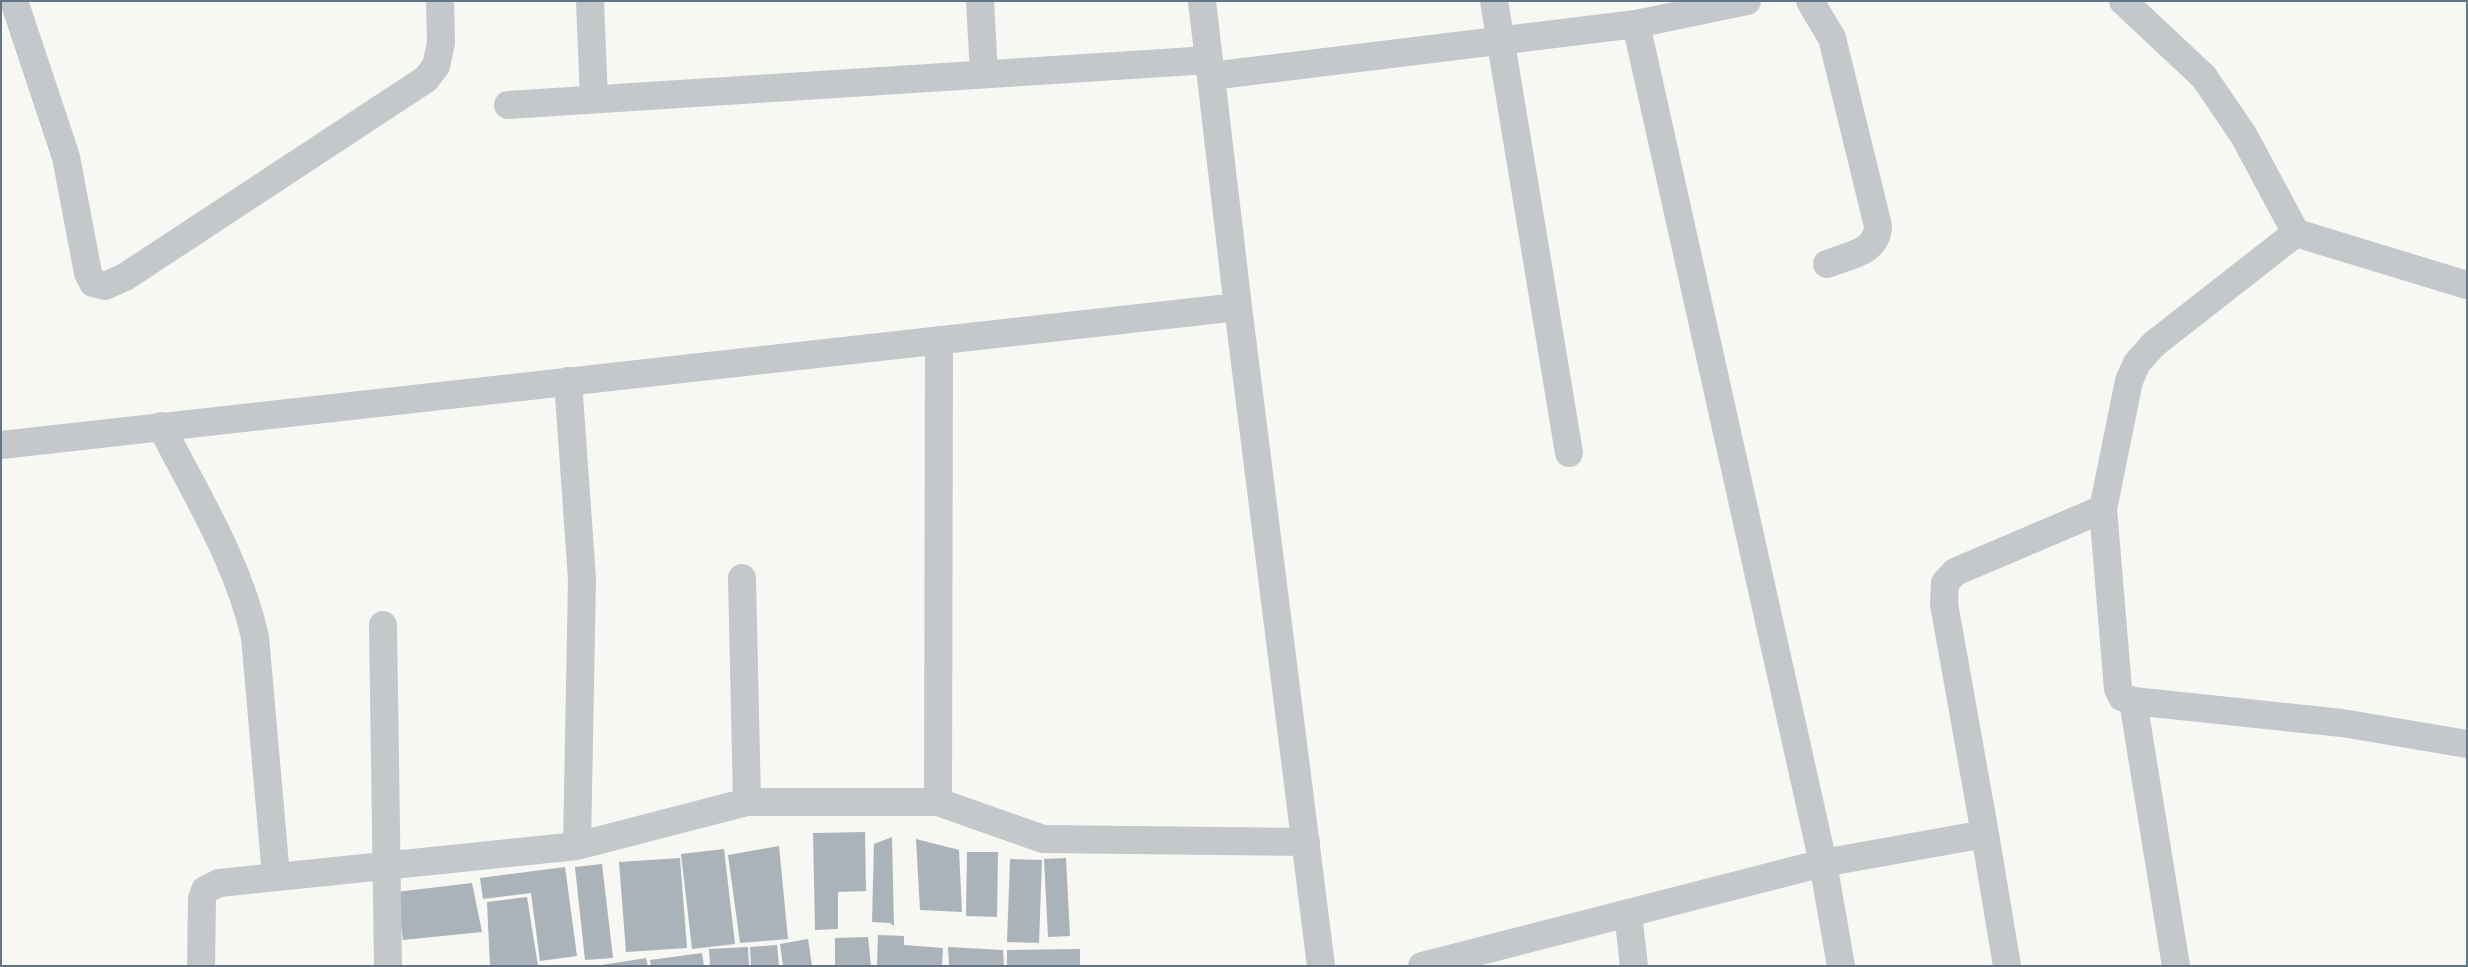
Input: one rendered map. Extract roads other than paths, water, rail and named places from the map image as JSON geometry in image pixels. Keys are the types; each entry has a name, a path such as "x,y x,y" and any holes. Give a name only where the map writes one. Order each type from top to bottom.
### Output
{"street":[{"path":"14,1 66,157 88,273 93,283 105,286 125,278 426,79 436,66 441,44 440,1"},
{"path":"590,1 594,99"},
{"path":"980,1 984,74"},
{"path":"1202,1 1238,307 1321,966"},
{"path":"1494,1 1499,41 1569,453"},
{"path":"508,105 984,74 1210,68 1499,41 1636,24 1694,6 1746,1"},
{"path":"1810,1 1832,38 1878,226 1878,237 1871,247 1828,264"},
{"path":"2123,1 2204,77 2244,136 2296,233 2466,281"},
{"path":"1636,24 1823,863 1841,966"},
{"path":"2296,233 2154,344 2137,363 2129,381 2103,509 2118,689 2122,698 2133,701 2342,723 2467,744"},
{"path":"1,445 1238,307"},
{"path":"938,802 939,340"},
{"path":"568,381 582,579 577,846"},
{"path":"161,426 230,560 247,602 255,637 276,876"},
{"path":"2007,966 1944,604 1945,583 1955,572 2103,509"},
{"path":"742,578 748,802"},
{"path":"383,624 388,966"},
{"path":"2133,701 2176,966"},
{"path":"201,966 202,899 205,890 219,883 386,864 577,846 748,802 938,802 1043,840 1306,842"},
{"path":"1422,966 1823,863 1985,834"},
{"path":"1628,912 1634,966"}]}
